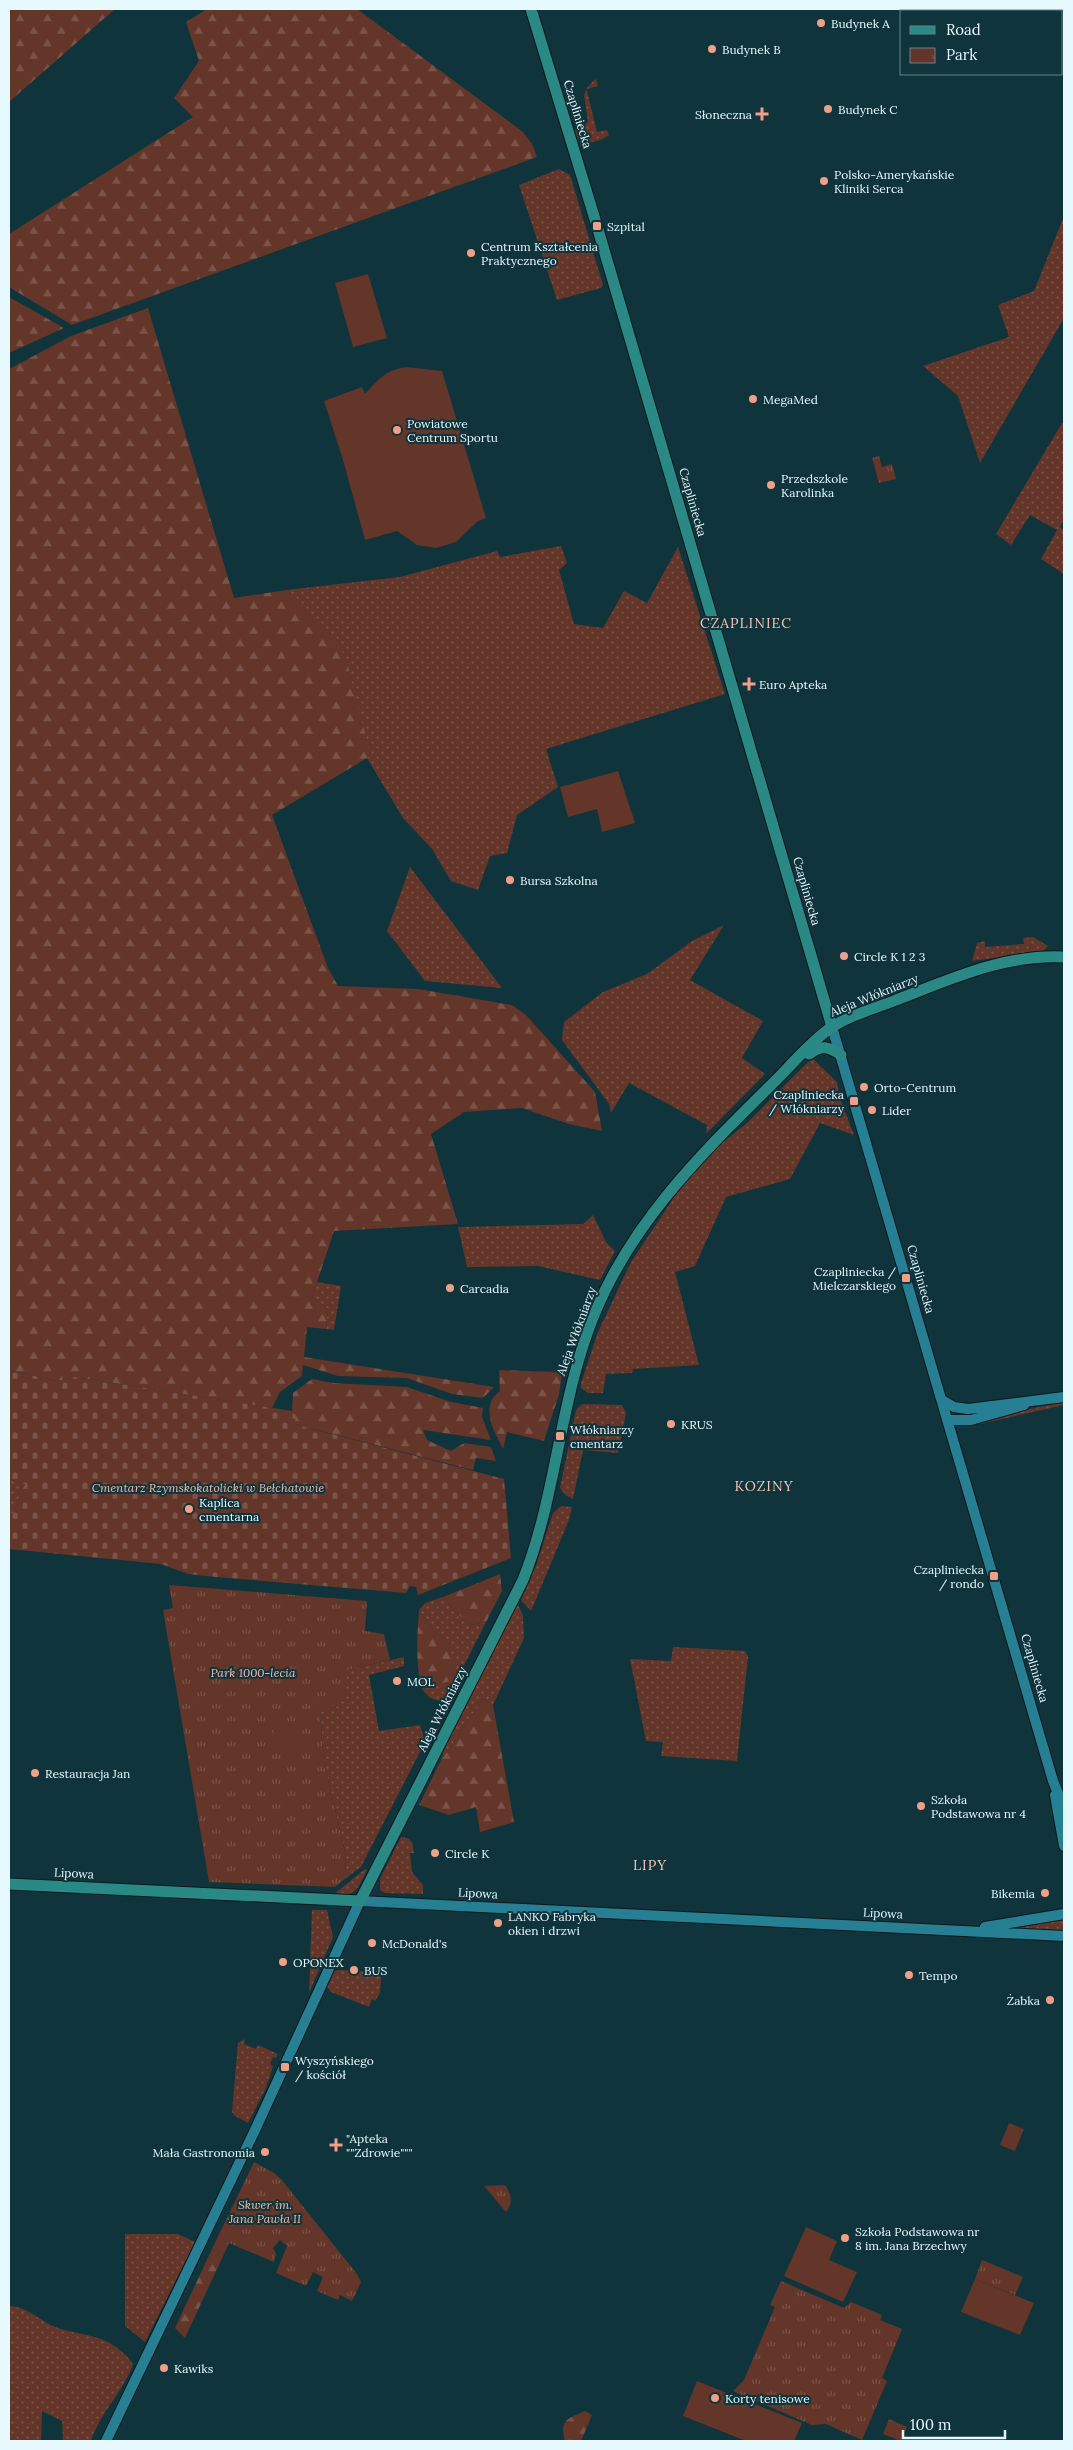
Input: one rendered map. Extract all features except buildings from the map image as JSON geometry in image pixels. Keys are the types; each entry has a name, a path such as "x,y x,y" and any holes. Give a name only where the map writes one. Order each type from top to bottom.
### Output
{"main road":[{"name":"Czapliniecka","path":"531,9 595,218 832,1027"},
{"name":"Aleja Włókniarzy","path":"360,1901 514,1600 529,1566 539,1533 572,1379 590,1325 610,1281 642,1227 690,1166 790,1066 832,1027 980,967 1018,960 1064,957"},
{"path":"790,1066 818,1048 829,1047 841,1055"},
{"name":"Lipowa","path":"9,1884 360,1901"}],"street":[{"name":"Czapliniecka","path":"832,1027 1054,1782 1064,1808"},
{"path":"948,1420 971,1420 1031,1402 1064,1397"},
{"path":"942,1400 954,1407 968,1409 1013,1402 1031,1402"},
{"path":"948,1420 968,1409"},
{"path":"954,1442 960,1430 971,1420"},
{"name":"Czapliniecka","path":"1054,1782 1064,1846"},
{"path":"106,2441 256,2130 360,1901"},
{"name":"Lipowa","path":"360,1901 1064,1936"},
{"path":"1060,1914 1064,1908"},
{"name":"Lipowa","path":"946,1930 988,1927 1060,1914"}],"green space":[{"path":"9,9 115,9 9,102"},
{"path":"207,9 357,9 523,132 532,144 537,157 72,325 9,287 9,234 193,117 174,98 199,61 186,22"},
{"path":"596,79 598,86 587,89"},
{"path":"587,89 597,132 607,130 609,135 594,142 580,139 574,130 588,122 584,95"},
{"path":"559,169 570,175 603,285 601,288 557,300 519,185"},
{"path":"1064,216 1064,318 980,463 958,396 923,366 1009,337 998,305 1034,291"},
{"path":"368,274 387,338 353,347 335,283"},
{"path":"9,297 64,328 9,353"},
{"path":"148,308 234,598 286,590 345,655 370,753 367,758 272,815 328,968 338,986 418,989 512,1005 526,1015 595,1092 602,1131 569,1124 522,1108 464,1112 431,1134 458,1224 334,1231 312,1297 328,1309 326,1329 307,1327 304,1357 494,1387 483,1398 452,1394 407,1378 338,1376 303,1365 302,1376 280,1392 272,1408 75,1377 57,1381 9,1370 9,369 71,336"},
{"name":"Powiatowe Centrum Sportu","path":"406,367 442,371 486,518 478,521 456,542 436,548 417,545 397,531 365,540 343,460 324,401 362,387 365,394 387,373"},
{"path":"1062,423 1064,424 1064,519 1060,527 1064,530 1064,574 1041,559 1057,530 1030,515 1011,545 996,534"},
{"path":"879,456 882,467 892,464 896,479 879,483 872,458"},
{"path":"561,546 567,563 559,570 574,624 603,628 624,591 647,603 678,547 725,694 546,749 558,787 517,815 507,853 490,856 478,890 451,881 432,849 403,818 367,758 370,753 286,590 400,577 497,551 496,548 500,557"},
{"path":"618,771 635,823 602,832 597,809 568,817 560,787"},
{"path":"410,867 502,988 425,981 387,931"},
{"path":"724,925 690,980 763,1021 742,1058 765,1074 706,1134 707,1125 629,1083 611,1113 609,1104 562,1040 564,1022 603,992 647,974 692,941"},
{"path":"1033,937 1048,946 1043,951 972,961 977,943 985,941 985,947 1024,944 1023,938"},
{"path":"812,1058 837,1082 839,1096 854,1135 820,1123 790,1179 726,1197 695,1266 675,1272 699,1365 633,1369 632,1373 606,1374 603,1393 588,1393 581,1388 581,1383 598,1332 631,1262 675,1196 693,1172 721,1144 748,1122"},
{"path":"593,1215 606,1242 615,1251 600,1280 538,1266 467,1267 458,1227 583,1224"},
{"path":"317,1282 341,1286 334,1330 326,1329 328,1309 312,1297"},
{"name":"Cmentarz Rzymskokatolicki w Bełchatowie","path":"9,1370 57,1381 75,1377 292,1411 296,1417 294,1424 504,1479 511,1558 418,1595 416,1587 410,1586 406,1593 216,1577 188,1574 161,1564 9,1549 9,1522 25,1484 9,1479"},
{"path":"499,1370 553,1372 562,1375 559,1394 544,1441 507,1432 503,1449 490,1419 489,1411 490,1404 500,1391"},
{"path":"312,1379 333,1383 407,1387 451,1402 483,1408 482,1417 491,1440 423,1430 427,1440 451,1451 464,1443 491,1447 496,1461 476,1458 473,1470 294,1424 292,1411 293,1393"},
{"path":"1064,1401 1064,1405 980,1424 979,1422"},
{"path":"582,1404 622,1405 626,1413 618,1453 583,1450 573,1499 565,1495 560,1488 576,1410"},
{"path":"9,1479 26,1484 9,1522"},
{"path":"561,1506 572,1507 569,1520 531,1611 521,1600 536,1566 553,1513"},
{"path":"500,1574 502,1591 486,1622 471,1625 455,1612 443,1597"},
{"name":"Park 1000-lecia","path":"169,1585 367,1601 365,1631 384,1634 390,1660 347,1670 346,1698 320,1713 324,1763 345,1851 346,1878 335,1887 209,1882 163,1610 173,1608"},
{"path":"443,1597 455,1612 471,1625 486,1622 449,1695 440,1701 430,1698 422,1689 456,1679 448,1642 435,1632 419,1610 425,1603"},
{"path":"517,1602 523,1616 524,1638 493,1705 483,1699 440,1762 450,1735"},
{"path":"419,1610 435,1632 448,1642 457,1679 422,1689 417,1660"},
{"path":"673,1647 745,1651 748,1657 737,1761 661,1756 663,1742 646,1741 630,1659 671,1661"},
{"path":"404,1657 404,1666 369,1675 379,1731 420,1725 425,1742 361,1867 346,1878 345,1851 324,1763 320,1713 327,1708 347,1670"},
{"path":"483,1699 493,1705 514,1822 480,1832 476,1807 449,1815 419,1805 440,1762"},
{"path":"273,1727 293,1729 297,1753 276,1751"},
{"path":"401,1837 410,1840 412,1844 414,1853 410,1853 412,1872 423,1885 423,1894 385,1893 380,1890 380,1879"},
{"path":"365,1869 367,1870 361,1882 352,1893 333,1895"},
{"path":"312,1910 327,1910 333,1937 309,1993"},
{"path":"1064,1918 1064,1932 1012,1929 1013,1927"},
{"path":"382,1968 380,1993 375,2001 372,1999 369,2007 331,1992 326,1985 332,1972 337,1970 369,1972"},
{"path":"245,2039 244,2044 256,2049 258,2045 278,2054 276,2058 273,2057 270,2064 273,2066 266,2088 248,2123 235,2116 232,2112 238,2043"},
{"path":"1009,2123 1024,2129 1015,2151 1000,2145"},
{"name":"Skwer im. Jana Pawła II","path":"254,2162 281,2179 357,2274 361,2282 352,2301 340,2295 338,2300 317,2291 323,2277 313,2272 306,2286 276,2273 287,2246 280,2240 273,2248 276,2253 274,2262 229,2243 224,2254 212,2249"},
{"path":"505,2185 511,2198 506,2212 484,2186"},
{"path":"806,2227 837,2241 829,2260 857,2272 843,2302 784,2276"},
{"path":"125,2234 178,2234 195,2242 145,2342 125,2326"},
{"path":"212,2249 224,2254 185,2338 175,2328"},
{"path":"982,2260 1023,2277 1015,2295 975,2279"},
{"path":"975,2279 1034,2303 1020,2335 961,2312"},
{"path":"781,2281 844,2308 851,2302 882,2315 880,2320 902,2329 882,2378 887,2381 862,2440 826,2424 812,2425 733,2391 744,2380 775,2307 770,2305"},
{"path":"9,2306 26,2310 58,2328 96,2337 110,2343 120,2350 133,2364 129,2374 100,2421 91,2441 63,2441 62,2421 42,2411 41,2441 9,2441"},
{"name":"Korty tenisowe","path":"697,2381 802,2423 794,2441 746,2441 683,2416"},
{"path":"585,2411 592,2415 581,2441 565,2441 563,2429 566,2421"},
{"path":"889,2419 907,2427 901,2441 883,2434"}],"place":[{"name":"Budynek A","path":"821,23"},
{"name":"Budynek B","path":"712,49"},
{"name":"Budynek C","path":"828,109"},
{"name":"Słoneczna","path":"762,114"},
{"name":"Polsko-Amerykańskie Kliniki Serca","path":"824,181"},
{"name":"Szpital","path":"597,226"},
{"name":"Centrum Kształcenia Praktycznego","path":"471,253"},
{"name":"MegaMed","path":"753,399"},
{"name":"Powiatowe Centrum Sportu","path":"397,430"},
{"name":"Przedszkole Karolinka","path":"771,485"},
{"name":"Euro Apteka","path":"749,684"},
{"name":"Bursa Szkolna","path":"510,880"},
{"name":"Circle K 1 2 3","path":"844,956"},
{"name":"Orto-Centrum","path":"864,1087"},
{"name":"Czapliniecka / Włókniarzy","path":"854,1101"},
{"name":"Lider","path":"872,1110"},
{"name":"Czapliniecka / Mielczarskiego","path":"906,1278"},
{"name":"Carcadia","path":"450,1288"},
{"name":"KRUS","path":"671,1424"},
{"name":"Włókniarzy cmentarz","path":"560,1436"},
{"name":"Kaplica cmentarna","path":"189,1509"},
{"name":"Czapliniecka / rondo","path":"994,1576"},
{"name":"MOL","path":"397,1681"},
{"name":"Restauracja Jan","path":"35,1773"},
{"name":"Szkoła Podstawowa nr 4","path":"921,1806"},
{"name":"Circle K","path":"435,1853"},
{"name":"Bikemia","path":"1045,1893"},
{"name":"LANKO Fabryka okien i drzwi","path":"498,1923"},
{"name":"McDonald's","path":"372,1943"},
{"name":"OPONEX","path":"283,1962"},
{"name":"BUS","path":"354,1970"},
{"name":"Tempo","path":"909,1975"},
{"name":"Żabka","path":"1050,2000"},
{"name":"Wyszyńskiego / kościół","path":"285,2067"},
{"name":"\"Apteka \"\"Zdrowie\"\"\"","path":"336,2145"},
{"name":"Mała Gastronomia","path":"265,2152"},
{"name":"Szkoła Podstawowa nr 8 im. Jana Brzechwy","path":"845,2238"},
{"name":"Kawiks","path":"164,2368"},
{"name":"Korty tenisowe","path":"715,2398"}],"district":[{"name":"CZAPLINIEC","path":"746,623"},
{"name":"KOZINY","path":"764,1486"},
{"name":"LIPY","path":"650,1865"}]}
